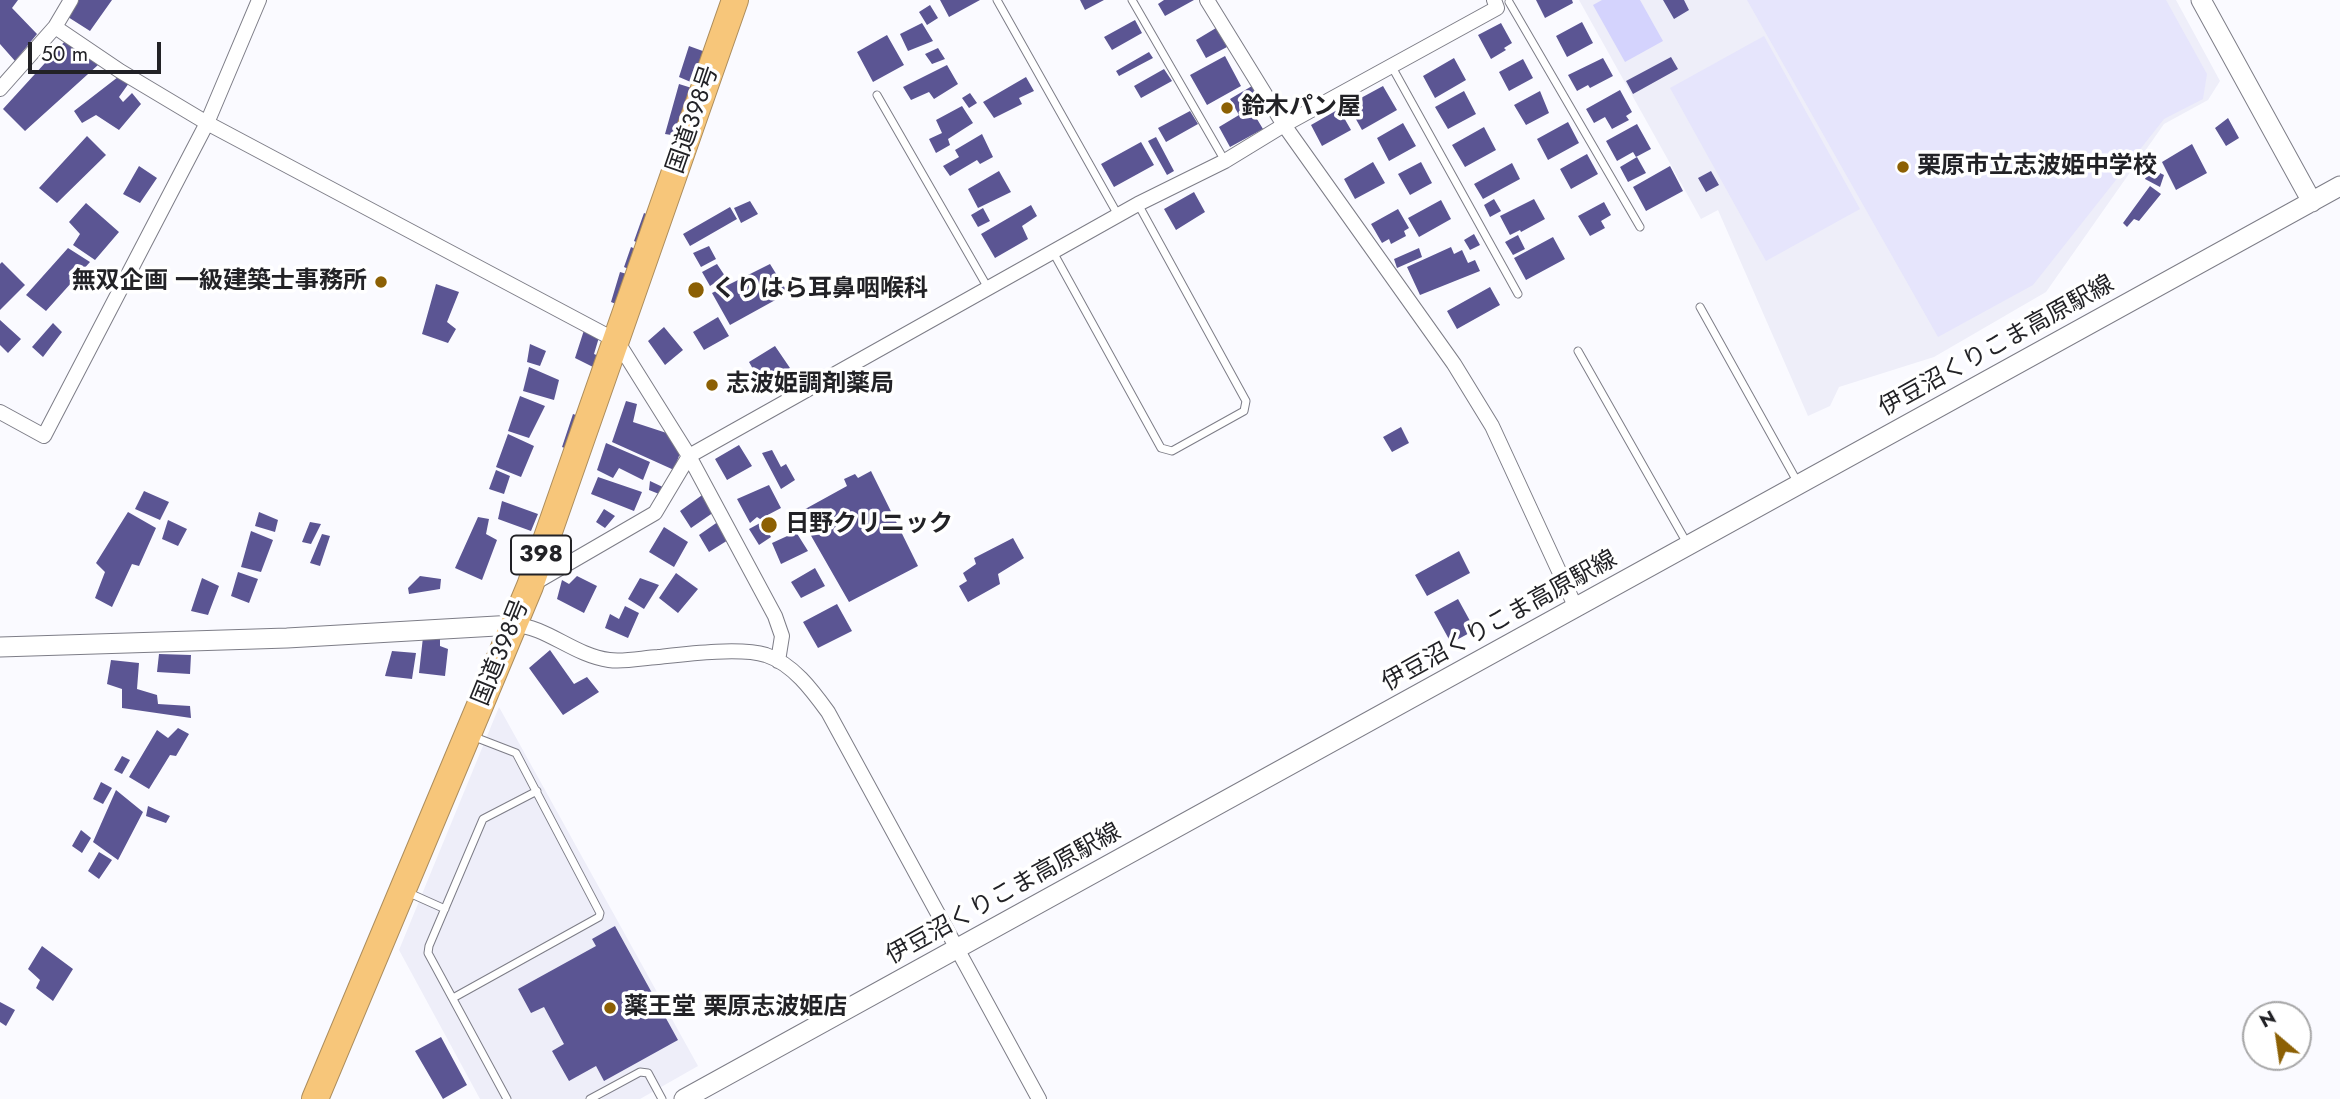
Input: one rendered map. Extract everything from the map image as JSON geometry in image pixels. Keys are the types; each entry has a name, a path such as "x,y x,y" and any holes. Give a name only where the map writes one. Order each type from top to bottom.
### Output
{"highway":[{"name":"国道398号","path":"315,1099 530,586 736,0"}],"main road":[{"path":"2201,0 2312,202"},
{"name":"伊豆沼くりこま高原駅線","path":"684,1099 2340,186"},
{"path":"0,647 287,638 514,625"}],"street":[{"path":"0,89 55,27 71,0"},
{"path":"0,412 44,436 207,123 259,0"},
{"path":"1207,0 1284,125 1454,364 1492,426 1576,608"},
{"path":"530,586 655,513 689,456 1138,204 1225,162 1284,125 1392,67 1503,2"},
{"path":"55,27 120,71 207,123 617,341 689,456 775,616 782,636 778,661"},
{"path":"514,625 528,625 585,655 612,661 715,652 764,654 778,661 808,684 828,712 1039,1099"}],"lane":[{"path":"997,0 1119,215"},
{"path":"1132,0 1225,162"},
{"path":"1503,2 1640,227"},
{"path":"1392,67 1518,295"},
{"path":"877,95 988,288"},
{"path":"1053,252 1161,448 1172,451 1244,411 1246,401 1138,204"},
{"path":"1699,307 1798,484"},
{"path":"1578,351 1689,546"},
{"path":"453,998 599,917 600,913 516,753 468,734"},
{"path":"507,1099 428,953 483,819 537,791"},
{"path":"403,890 445,909"},
{"path":"590,1099 640,1072 648,1073 662,1099"}],"shaded area":[{"name":"栗原市立志波姫中学校","path":"1579,0 2176,0 2220,81 2208,100 2164,124 2046,292 1934,357 1839,387 1830,406 1808,416 1718,210 1701,219"},
{"path":"1747,0 2166,0 2207,74 2203,99 2164,119 2033,285 1938,337"},
{"path":"1764,36 1860,209 1766,261 1670,88"},
{"path":"499,707 698,1066 640,1099 480,1099 399,950"}],"water":[{"path":"1602,0 1640,0 1663,41 1625,62 1593,5"}],"building":[{"path":"0,0 18,0 12,8 37,34 15,61 0,44"},
{"path":"79,0 112,0 90,31 68,17"},
{"path":"940,0 980,0 949,17"},
{"path":"1080,0 1104,0 1085,10"},
{"path":"1164,0 1194,0 1165,16 1158,4"},
{"path":"1536,0 1572,0 1573,3 1545,18"},
{"path":"1663,0 1684,0 1689,10 1674,19"},
{"path":"930,5 938,18 927,25 919,12"},
{"path":"1135,20 1142,33 1112,50 1104,37"},
{"path":"1582,22 1593,43 1567,57 1556,36"},
{"path":"922,23 933,41 908,51 900,34"},
{"path":"1501,23 1512,43 1491,59 1478,35"},
{"path":"1216,28 1227,47 1206,58 1196,40"},
{"path":"887,35 904,65 873,82 857,52"},
{"path":"66,40 98,65 25,131 3,109"},
{"path":"689,46 711,54 693,83 679,77"},
{"path":"938,48 945,59 932,64 925,54"},
{"path":"1149,52 1153,58 1119,76 1116,71"},
{"path":"1225,56 1241,86 1207,105 1190,75"},
{"path":"1671,57 1678,69 1633,94 1626,81"},
{"path":"1454,58 1466,80 1435,98 1423,76"},
{"path":"1603,58 1613,76 1590,88 1588,85 1577,91 1568,75"},
{"path":"1523,59 1533,78 1509,91 1499,72"},
{"path":"947,65 958,84 934,99 929,92 911,100 903,87"},
{"path":"1164,69 1172,81 1141,98 1134,86"},
{"path":"118,77 129,83 119,97 123,102 132,93 141,104 119,130 96,115 82,123 74,111"},
{"path":"1026,77 1034,91 1019,98 1022,104 994,118 983,102"},
{"path":"679,84 695,89 684,137 665,134"},
{"path":"1252,86 1262,103 1251,109 1263,129 1230,147 1219,127 1239,115 1230,99"},
{"path":"1383,86 1397,110 1362,130 1348,105"},
{"path":"1620,90 1632,112 1626,116 1629,120 1612,129 1605,117 1594,123 1586,109"},
{"path":"1464,91 1476,114 1448,129 1435,107"},
{"path":"1540,91 1549,113 1526,125 1514,105"},
{"path":"970,93 977,103 969,108 962,98"},
{"path":"962,106 973,123 948,139 950,145 936,153 929,139 942,133 936,120"},
{"path":"1339,109 1351,130 1322,146 1311,125"},
{"path":"1190,111 1198,124 1166,142 1158,128"},
{"path":"2228,118 2239,138 2226,146 2215,128"},
{"path":"1568,122 1579,143 1548,160 1537,139"},
{"path":"1403,123 1416,146 1389,161 1377,138"},
{"path":"1637,124 1651,149 1636,157 1633,152 1617,161 1606,141"},
{"path":"1484,127 1496,150 1465,167 1452,145"},
{"path":"982,134 993,157 980,164 977,160 950,176 943,166 959,157 955,150"},
{"path":"87,136 106,155 57,203 39,188"},
{"path":"1156,137 1174,171 1167,175 1148,141"},
{"path":"1141,142 1154,165 1114,187 1101,164"},
{"path":"2192,144 2207,173 2176,190 2162,162"},
{"path":"1587,154 1598,174 1571,189 1560,169"},
{"path":"1637,157 1646,173 1628,182 1620,167"},
{"path":"1373,162 1385,183 1355,199 1344,179"},
{"path":"1421,162 1432,183 1410,195 1398,174"},
{"path":"1512,163 1520,179 1483,199 1474,184"},
{"path":"139,166 157,178 140,203 123,194"},
{"path":"1670,166 1683,191 1646,211 1633,187"},
{"path":"2150,168 2164,175 2160,187 2145,179"},
{"path":"999,171 1011,192 978,208 968,189"},
{"path":"1711,171 1719,185 1706,192 1698,178"},
{"path":"2150,186 2161,194 2139,221 2134,219 2127,227 2123,223"},
{"path":"1194,192 1205,212 1176,230 1164,209"},
{"path":"1494,199 1501,211 1490,217 1484,205"},
{"path":"1534,199 1545,219 1510,235 1500,216"},
{"path":"1441,200 1451,219 1419,237 1408,218"},
{"path":"750,201 758,214 741,223 734,208"},
{"path":"1604,202 1611,215 1601,221 1605,228 1590,236 1578,216"},
{"path":"86,203 119,232 95,260 73,245 80,234 69,222"},
{"path":"1031,205 1037,216 1022,226 1028,239 995,258 981,234"},
{"path":"730,207 737,219 690,246 683,234"},
{"path":"983,208 990,221 978,227 971,215"},
{"path":"1398,209 1409,228 1404,231 1406,236 1391,244 1389,239 1382,243 1371,224"},
{"path":"644,213 658,219 647,247 634,241"},
{"path":"1474,234 1480,245 1470,250 1464,240"},
{"path":"1518,235 1525,249 1513,255 1505,242"},
{"path":"1553,237 1565,259 1526,280 1514,258"},
{"path":"709,246 716,259 701,267 693,253"},
{"path":"631,247 644,253 637,273 624,267"},
{"path":"1451,247 1454,254 1462,250 1468,263 1475,260 1480,271 1420,295 1407,267"},
{"path":"68,248 90,262 46,311 26,295"},
{"path":"1419,248 1422,257 1397,268 1394,259"},
{"path":"2,262 25,285 0,310 0,264"},
{"path":"717,264 725,276 710,286 702,272"},
{"path":"770,264 788,293 730,325 712,293"},
{"path":"620,272 637,277 626,308 611,302"},
{"path":"436,284 459,292 447,322 456,329 448,343 422,334"},
{"path":"1490,287 1500,305 1457,329 1447,311"},
{"path":"718,317 729,336 704,350 693,332"},
{"path":"0,320 21,339 8,353 0,345"},
{"path":"53,323 62,332 43,357 32,347"},
{"path":"585,327 600,334 594,354 609,360 603,372 575,358"},
{"path":"664,327 683,350 665,365 648,341"},
{"path":"530,344 546,351 540,366 527,362"},
{"path":"775,346 790,368 762,385 749,362"},
{"path":"529,367 559,380 554,400 523,391"},
{"path":"520,396 545,406 529,438 508,431"},
{"path":"626,401 637,404 633,422 685,439 674,470 612,442"},
{"path":"573,414 587,419 576,452 562,447"},
{"path":"1401,427 1409,443 1392,452 1383,437"},
{"path":"508,434 534,446 521,477 496,467"},
{"path":"606,443 650,462 643,480 619,468 613,478 597,470"},
{"path":"739,445 752,466 727,480 715,459"},
{"path":"772,450 781,467 786,464 795,480 781,489 762,453"},
{"path":"496,470 510,476 504,494 489,489"},
{"path":"871,471 918,566 849,602 798,513 847,486 844,479 855,474 858,478"},
{"path":"598,477 642,492 634,511 591,494"},
{"path":"650,481 667,489 664,496 649,490"},
{"path":"769,485 781,508 760,519 757,517 750,523 737,499"},
{"path":"144,491 169,502 160,520 135,509"},
{"path":"705,493 717,510 691,528 680,511"},
{"path":"502,501 538,514 531,531 498,519"},
{"path":"604,509 615,516 605,528 596,522"},
{"path":"128,512 156,528 139,566 132,564 112,607 95,598 105,572 96,563"},
{"path":"259,512 278,520 275,532 255,526"},
{"path":"478,517 489,519 486,534 497,540 482,580 455,568"},
{"path":"722,519 733,537 709,552 699,535"},
{"path":"168,520 187,529 178,546 162,539"},
{"path":"310,522 321,524 311,544 302,542"},
{"path":"762,522 771,537 759,545 749,529"},
{"path":"664,527 688,542 674,567 649,552"},
{"path":"251,531 273,540 261,572 241,567"},
{"path":"796,532 808,551 781,564 772,543"},
{"path":"322,534 330,536 320,566 310,563"},
{"path":"1013,538 1024,558 998,574 1000,584 968,602 959,586 967,581 963,573 976,564 974,558"},
{"path":"516,549 524,553 519,566 512,562"},
{"path":"1459,551 1470,573 1427,596 1415,575"},
{"path":"815,568 825,586 801,598 791,582"},
{"path":"238,572 258,579 249,603 231,596"},
{"path":"676,573 698,589 678,613 659,598"},
{"path":"420,576 441,579 440,589 409,594 408,588"},
{"path":"577,576 597,586 584,613 557,599 562,580 569,584"},
{"path":"202,578 219,586 208,615 191,611"},
{"path":"640,578 659,585 644,609 628,599"},
{"path":"1458,599 1475,630 1451,643 1434,612"},
{"path":"837,604 852,631 818,648 803,622"},
{"path":"625,606 639,613 628,638 605,628 610,614 619,619"},
{"path":"423,637 440,639 440,646 448,649 445,676 419,673"},
{"path":"550,650 574,684 587,677 599,692 563,715 529,668"},
{"path":"392,651 416,653 412,679 385,676"},
{"path":"159,654 191,655 190,674 157,672"},
{"path":"111,660 139,663 137,689 157,695 158,704 190,706 191,718 122,708 122,689 107,684"},
{"path":"178,728 189,734 176,756 170,755 149,789 129,777 157,730 168,738"},
{"path":"122,756 130,760 122,774 114,770"},
{"path":"101,782 112,788 103,804 93,799"},
{"path":"116,790 143,812 118,860 93,842"},
{"path":"148,806 170,816 166,823 146,816"},
{"path":"81,830 91,838 82,853 72,846"},
{"path":"99,852 112,860 99,879 88,871"},
{"path":"615,926 678,1040 604,1081 596,1066 569,1081 552,1051 564,1044 544,1007 531,1013 518,989 596,946 592,939"},
{"path":"42,946 73,969 53,1001 36,988 40,980 28,969"},
{"path":"0,1002 15,1010 6,1026 0,1022"},
{"path":"441,1037 467,1085 443,1099 415,1051"}],"place":[{"name":"鈴木パン屋","path":"1227,108"},
{"name":"栗原市立志波姫中学校","path":"1903,167"},
{"name":"無双企画 一級建築士事務所","path":"381,282"},
{"name":"くりはら耳鼻咽喉科","path":"696,290"},
{"name":"志波姫調剤薬局","path":"712,385"},
{"name":"日野クリニック","path":"769,525"},
{"name":"薬王堂 栗原志波姫店","path":"610,1008"}]}
